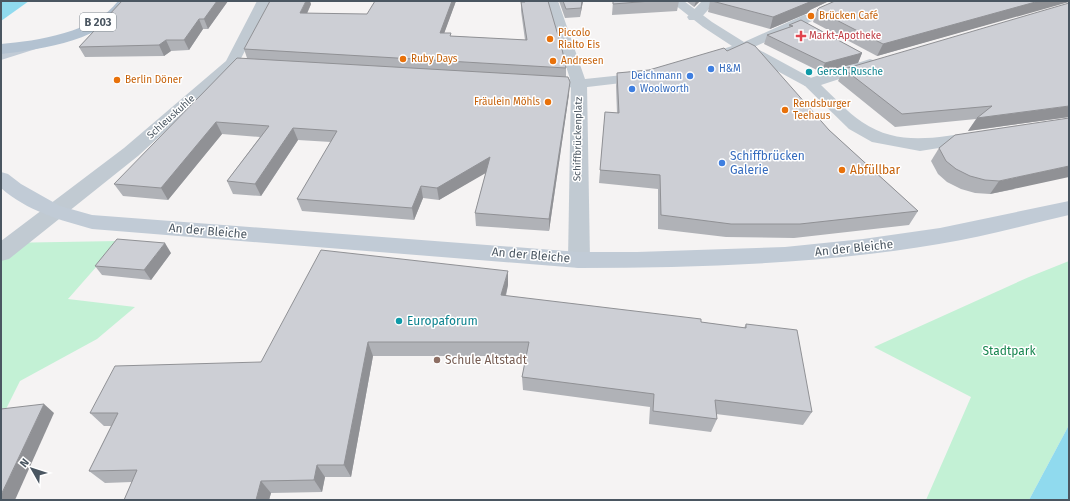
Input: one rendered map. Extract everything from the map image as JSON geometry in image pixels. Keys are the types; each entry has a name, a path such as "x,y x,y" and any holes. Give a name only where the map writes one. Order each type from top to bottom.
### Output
{"main road":[{"name":"B 203","path":"1,49 66,36 92,26 115,13 125,1"},
{"path":"1,55 66,36"},
{"name":"An der Bleiche","path":"1,178 14,189 53,211 92,222 579,260 748,256 863,247 940,236 1069,208"}],"street":[{"name":"Schleuskuhle","path":"1,253 53,211 131,152 239,63 264,1"},
{"path":"532,82 579,84 552,1"},
{"path":"676,1 694,17 743,47 810,83 855,125 878,138 920,145 991,135"},
{"path":"694,17 709,1"},
{"path":"713,56 743,47 812,19"},
{"path":"810,83 878,61 854,52"},
{"name":"Schiffbrückenplatz","path":"579,260 579,84 654,75"}],"green space":[{"path":"119,241 68,299 135,307 97,339 20,381 1,419 1,243"},
{"name":"Stadtpark","path":"1069,261 1069,425 1029,500 926,500 971,397 874,347 1029,277"}],"water":[{"path":"1,1 29,1 1,21"},
{"path":"1069,425 1069,500 1029,500"}],"building":[{"path":"122,1 217,1 204,19 199,19 184,40 166,40 159,45 79,47"},
{"path":"270,1 306,1 300,13 367,14 375,1 452,1 440,33 451,33 450,36 527,40 521,2 548,1 566,68 244,49"},
{"path":"563,1 582,1 581,8 566,9"},
{"path":"613,1 651,1 613,4"},
{"path":"712,1 812,1 773,17"},
{"path":"835,1 1039,1 883,44 817,10"},
{"path":"1069,3 1069,106 977,118 992,106 902,114 844,69"},
{"path":"801,20 862,53 825,63 767,35 793,26 789,25"},
{"name":"Schiffbrücken Galerie","path":"747,42 755,46 829,130 918,211 800,224 731,224 661,215 660,175 600,170 605,112 619,113 617,73 649,70 724,48 727,51"},
{"path":"237,58 568,77 570,82 549,219 475,213 490,157 437,188 421,186 412,208 297,199 337,131 293,128 255,184 227,181 269,126 216,122 161,188 114,184"},
{"path":"1069,118 1069,166 999,181 985,180 970,176 956,169 946,161 939,148 955,135"},
{"path":"117,239 165,243 144,270 95,266"},
{"path":"321,250 508,271 501,295 701,319 701,322 746,328 746,324 797,330 812,412 715,400 717,419 653,411 654,394 522,377 529,342 368,342 344,465 317,465 314,480 261,481 256,500 124,500 137,470 89,471 118,413 90,413 115,366 261,362"},
{"path":"44,404 1,495 1,409"}],"place":[{"name":"Brücken Café","path":"811,16"},
{"name":"Markt-Apotheke","path":"801,36"},
{"name":"Piccolo Rialto Eis","path":"550,39"},
{"name":"Ruby Days","path":"403,59"},
{"name":"Andresen","path":"553,61"},
{"name":"H&M","path":"711,69"},
{"name":"Gersch Rusche","path":"809,72"},
{"name":"Deichmann","path":"690,76"},
{"name":"Berlin Döner","path":"117,80"},
{"name":"Woolworth","path":"632,89"},
{"name":"Fräulein Möhls","path":"548,102"},
{"name":"Rendsburger Teehaus","path":"785,110"},
{"name":"Schiffbrücken Galerie","path":"722,163"},
{"name":"Abfüllbar","path":"842,170"},
{"name":"Europaforum","path":"399,321"},
{"name":"Schule Altstadt","path":"437,360"}]}
